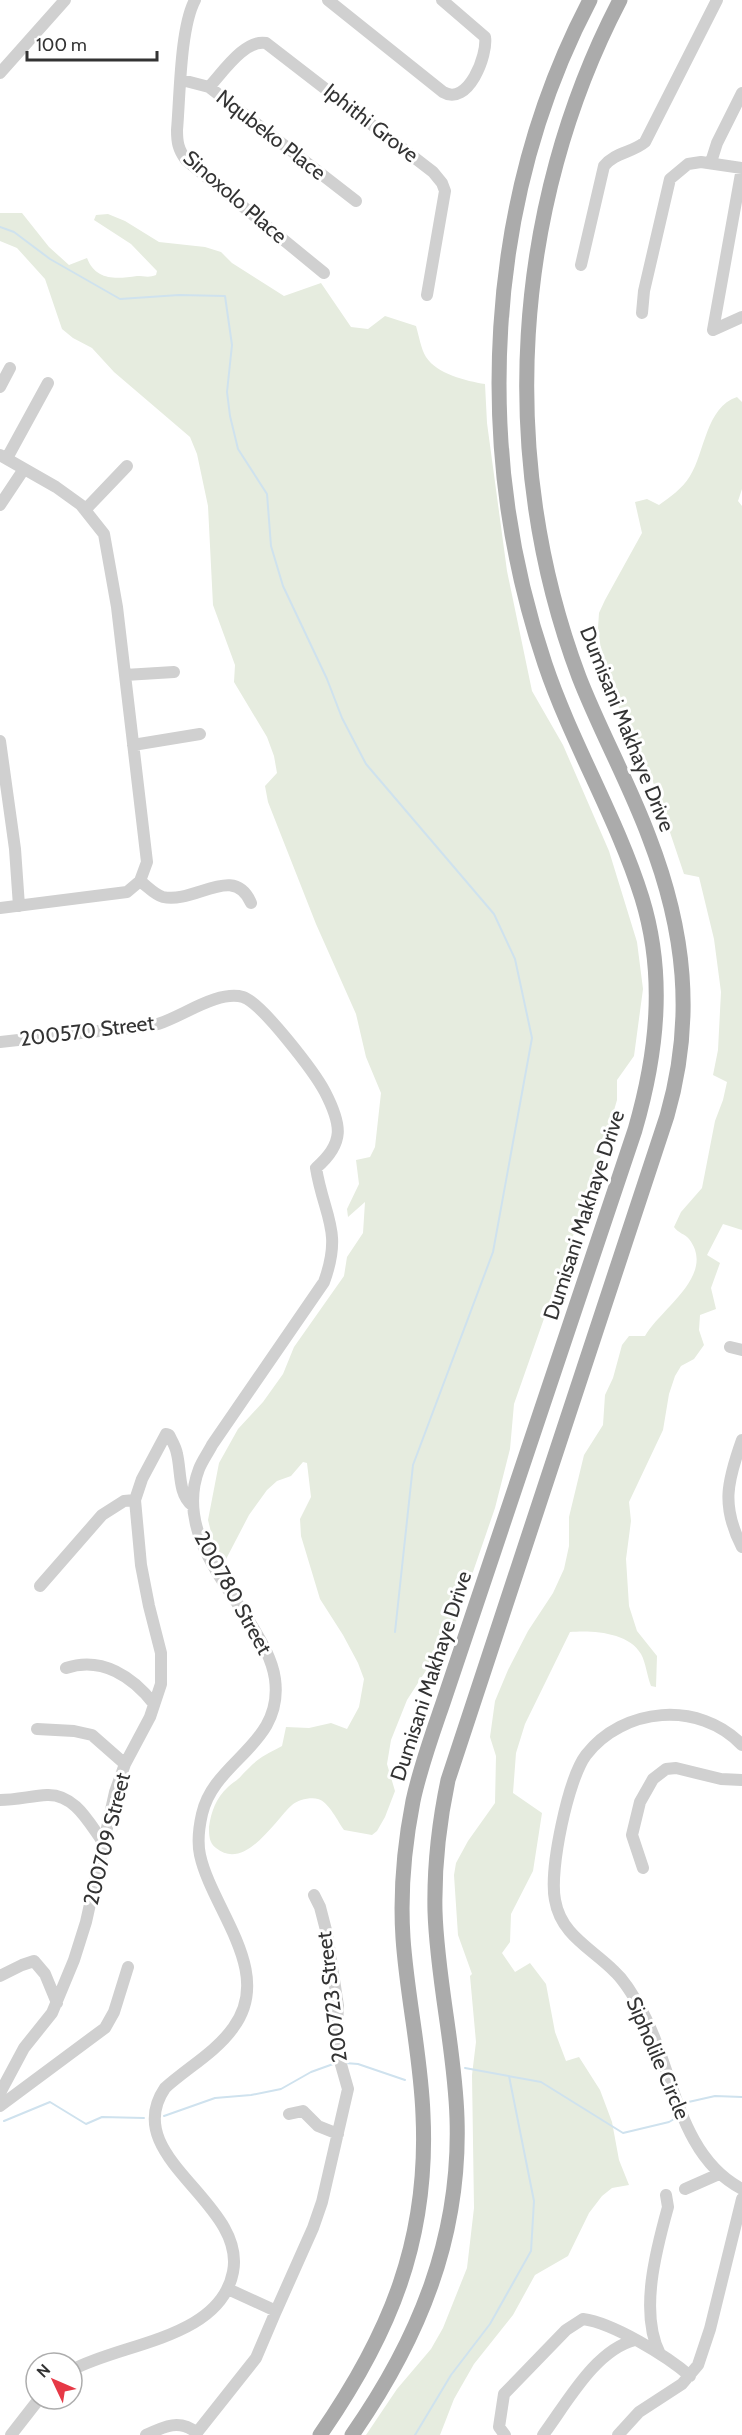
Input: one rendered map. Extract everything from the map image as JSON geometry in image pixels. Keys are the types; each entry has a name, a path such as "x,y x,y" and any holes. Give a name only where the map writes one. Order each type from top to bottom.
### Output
{"main road":[{"name":"Dumisani Makhaye Drive","path":"320,2435 366,2364 385,2326 410,2254 420,2196 424,2160 423,2113 402,1910 404,1859 414,1797 466,1634 635,1130 648,1083 655,1042 656,982 650,932 643,900 629,860 545,664 521,578 510,526 501,449 499,398 502,324 508,262 518,202 529,154 548,96 560,63 590,0"},
{"name":"Dumisani Makhaye Drive","path":"352,2435 379,2397 414,2331 438,2266 455,2179 457,2118 435,1911 437,1845 448,1780 667,1116 682,1037 682,966 678,931 668,890 648,835 580,677 560,619 543,550 528,448 527,379 531,313 535,264 544,212 557,156 575,101 598,43 620,0"}],"street":[{"path":"0,73 65,0"},
{"name":"Sinoxolo Place","path":"195,0 187,22 177,130 180,152 186,160 324,273"},
{"path":"328,0 443,92 456,95 468,88 485,52 485,37 442,0"},
{"path":"581,266 604,166 615,155 639,147 649,135 717,0"},
{"name":"Iphithi Grove","path":"209,87 245,48 254,43 267,43 433,172 445,191 427,295"},
{"name":"Nqubeko Place","path":"182,80 209,87 356,201"},
{"path":"711,162 717,143 742,93"},
{"path":"642,312 670,178 688,164 711,162 742,168 712,330 742,317"},
{"path":"0,387 9,368"},
{"path":"0,908 127,892 140,881 147,862 108,545 98,524 85,510 56,487 4,456 48,383"},
{"path":"85,510 127,466"},
{"path":"0,505 24,469"},
{"path":"125,675 174,672"},
{"path":"133,745 200,734"},
{"path":"0,741 15,849 19,906"},
{"path":"140,881 166,898 189,897 203,890 235,884 243,889 251,903"},
{"name":"200570 Street","path":"0,1042 156,1024 222,997 246,998 256,1004 275,1026 323,1088 334,1108 337,1139 333,1153 316,1168"},
{"name":"200780 Street","path":"228,2289 234,2263 229,2239 199,2193 163,2149 154,2130 153,2121 159,2098 165,2088 233,2029 244,2006 248,1987 247,1970 207,1876 199,1853 198,1839 203,1810 209,1796 260,1737 273,1707 276,1690 266,1651 200,1541 192,1505 199,1468 212,1445 304,1312 327,1274 332,1254 333,1232 316,1168"},
{"path":"40,1586 102,1515 116,1505 135,1500 142,1479 162,1438 168,1434 177,1450 186,1499 192,1505"},
{"path":"742,1440 731,1472 727,1495 732,1527 742,1547"},
{"name":"200709 Street","path":"0,2093 24,2048 46,2023 57,2003 74,1960 86,1922 115,1792 125,1764 141,1736 161,1684 161,1653 141,1565 135,1500"},
{"path":"66,1668 77,1665 116,1670 129,1678 154,1704"},
{"name":"Sipholile Circle","path":"742,1744 711,1722 670,1714 642,1718 609,1733 595,1745 577,1771 568,1800 553,1884 559,1915 568,1931 624,1981 640,2006 690,2132 703,2157 719,2174 742,2189"},
{"path":"37,1729 74,1731 92,1735 125,1764"},
{"path":"643,1868 632,1835 640,1802 652,1779 666,1769 676,1768 709,1776 742,1780"},
{"path":"0,1800 45,1796 63,1797 77,1807 103,1842"},
{"name":"200723 Street","path":"196,2434 256,2358 313,2228 322,2202 348,2089 336,2047 338,2006 327,1934 320,1907 314,1895"},
{"path":"0,1976 34,1961 45,1974 57,2003"},
{"path":"0,2106 34,2078 89,2042 105,2028 114,2012 128,1966"},
{"path":"289,2114 303,2111 318,2126 338,2134"},
{"path":"685,2189 719,2174"},
{"path":"661,2356 653,2340 651,2279 668,2207 666,2195"},
{"path":"618,2435 645,2406 690,2376 698,2365 704,2353 742,2199"},
{"path":"84,2364 102,2356 186,2328 215,2307 228,2289 276,2311"},
{"path":"505,2435 499,2427 504,2394 574,2324 587,2320 635,2340 675,2364 690,2376"},
{"path":"543,2435 599,2360 624,2342 635,2340"},
{"path":"11,2435 30,2411"},
{"path":"146,2435 176,2424 188,2425 196,2434"}],"shaded area":[{"path":"0,213 22,213 49,247 69,265 87,258 96,271 108,277 151,276 156,275 157,271 131,244 94,220 96,215 108,214 125,221 159,242 205,247 221,252 232,263 284,296 321,283 351,327 368,329 385,316 416,326 423,350 431,363 452,376 485,384 487,423 507,571 532,691 563,745 609,851 637,942 643,989 634,1056 617,1080 617,1100 599,1162 514,1404 510,1449 495,1508 454,1627 407,1700 391,1740 387,1764 395,1791 385,1817 372,1835 344,1830 326,1804 311,1798 292,1805 268,1832 248,1849 238,1854 227,1854 212,1844 209,1830 211,1816 224,1791 256,1761 282,1746 286,1727 309,1728 331,1723 347,1729 359,1707 364,1679 343,1635 320,1599 301,1536 300,1519 311,1497 307,1463 303,1462 291,1476 277,1481 267,1490 249,1515 224,1563 215,1548 208,1520 219,1463 238,1429 263,1402 283,1374 294,1347 344,1276 347,1257 363,1233 365,1202 348,1217 347,1209 359,1184 356,1160 370,1157 375,1147 381,1093 366,1057 356,1014 316,924 268,802 265,786 277,773 274,756 267,737 234,682 235,665 213,605 208,506 197,454 190,437 114,372 92,348 62,329 45,279 17,248 0,241"},
{"path":"737,397 742,402 742,489 738,501 742,506 742,1230 723,1224 707,1255 720,1263 711,1288 716,1309 700,1315 699,1330 704,1345 694,1359 681,1366 675,1376 669,1394 663,1430 629,1502 631,1521 626,1559 629,1606 637,1631 657,1656 656,1687 651,1686 641,1654 628,1641 599,1632 570,1632 525,1724 516,1753 513,1793 542,1813 533,1871 511,1914 510,1942 502,1953 515,1972 530,1963 546,1984 555,2032 566,2061 579,2057 600,2090 612,2122 619,2160 629,2185 612,2188 602,2196 589,2213 568,2256 535,2275 513,2315 474,2364 454,2399 440,2435 366,2435 397,2389 431,2349 443,2328 467,2268 474,2208 472,2075 476,2042 470,1976 472,1974 458,1935 454,1875 456,1863 468,1841 495,1803 496,1756 490,1737 495,1701 528,1631 553,1593 564,1569 569,1546 569,1517 584,1455 603,1425 605,1395 613,1378 622,1345 629,1336 645,1336 683,1291 696,1266 696,1252 689,1239 674,1227 681,1212 702,1188 715,1121 727,1082 713,1075 718,1050 721,992 714,939 699,877 684,874 649,770 620,711 601,650 598,628 599,613 605,600 642,533 635,502 647,499 659,505 680,489 695,466 712,420 727,402"}],"waterway":[{"path":"0,227 14,232 50,259 120,299 179,295 225,296 232,345 227,392 230,416 238,449 267,494 271,546 283,586 327,679 342,718 366,764 494,914 515,959 532,1038 493,1252 413,1465 395,1632"},
{"path":"164,2116 215,2098 251,2095 281,2089 311,2072 336,2063"},
{"path":"345,2063 358,2064 405,2080"},
{"path":"465,2068 541,2082 623,2133 669,2122 676,2118"},
{"path":"415,2435 451,2375 490,2324 531,2251 534,2201 509,2076"},
{"path":"684,2103 715,2096 742,2097"},
{"path":"4,2121 50,2102 86,2124 102,2117 144,2118"}]}
